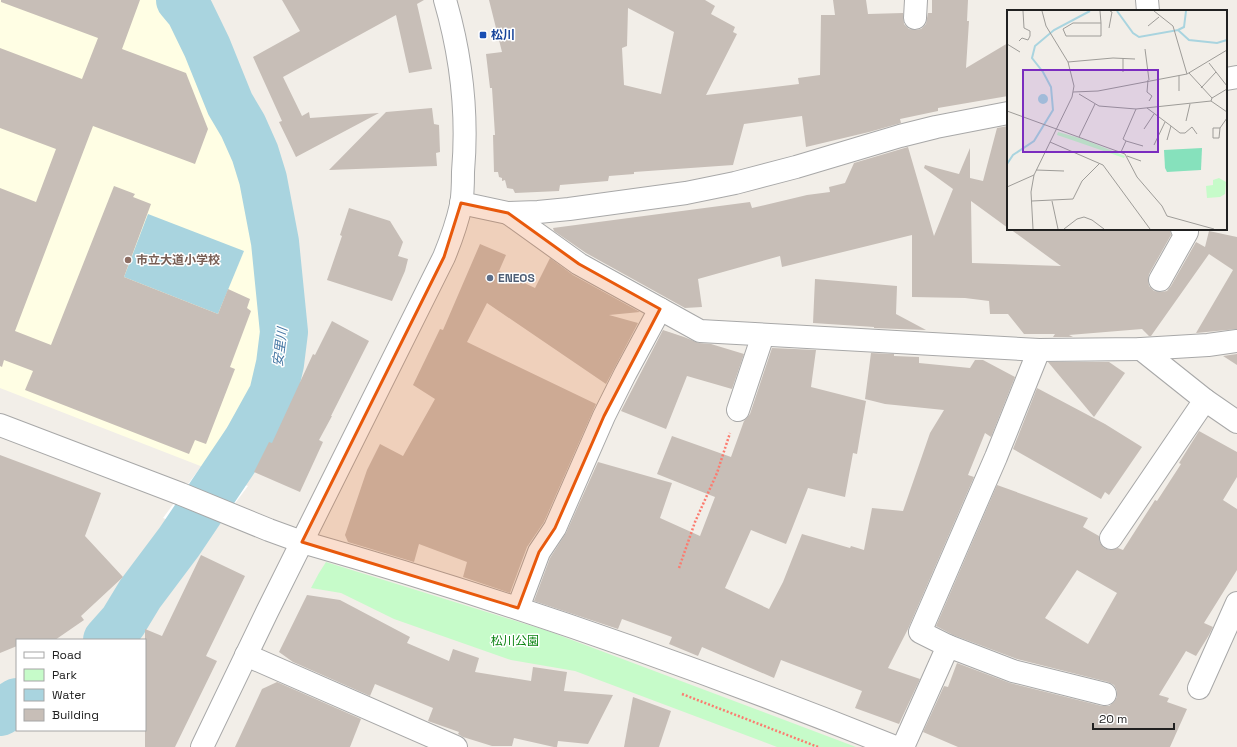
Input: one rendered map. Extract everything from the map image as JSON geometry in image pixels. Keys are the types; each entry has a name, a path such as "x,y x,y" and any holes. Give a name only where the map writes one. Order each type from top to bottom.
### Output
{"street":[{"path":"202,747 246,655 444,257 453,234 461,203 465,140 462,88 456,47 445,0"},
{"path":"1147,0 1148,10"},
{"path":"1227,79 1237,77"},
{"path":"461,203 508,212 569,209 712,188 796,167 900,136 936,127 1007,113"},
{"path":"508,212 580,264 700,330 763,335 1039,350 1141,349 1208,345 1237,341"},
{"path":"1160,280 1186,230"},
{"path":"518,608 539,552 555,528 604,416 660,309"},
{"path":"738,410 763,335"},
{"path":"1141,349 1204,400 1237,422"},
{"path":"1039,350 996,457 920,632 948,646 1013,671 1104,694"},
{"path":"1111,538 1204,400"},
{"path":"0,425 302,542 518,608 690,669 895,747"},
{"path":"1199,688 1237,603"},
{"path":"903,747 948,646"},
{"path":"246,655 456,747"}],"path":[{"path":"680,568 695,522 717,473 738,410"},
{"path":"680,693 818,747"}],"highlighted area":[{"path":"461,203 508,213 579,264 660,309 604,416 555,528 539,552 518,608 302,542 444,257"}],"shaded area":[{"name":"市立大道小学校","path":"0,0 158,0 191,45 231,127 262,300 260,373 203,467 0,388"}],"green space":[{"name":"松川公園","path":"326,562 548,631 856,747 777,747 575,671 511,660 394,619 341,593 311,588"}],"water":[{"path":"148,214 244,251 218,314 124,277"}],"pier":[{"path":"200,468 248,486 210,537 163,518"}],"building":[{"path":"1,0 140,0 122,49 186,73 208,129 195,164 93,126 15,331 51,345 114,186 135,194 133,197 151,204 124,277 218,314 228,289 250,299 247,308 251,311 230,367 235,369 206,444 195,440 189,454 25,390 33,371 4,360 2,367 0,366 0,188 36,202 56,149 0,128 0,48 82,79 98,38 1,2"},
{"path":"282,0 424,0 417,4 432,69 409,73 396,15 283,77 302,116 309,112 310,118 379,113 296,157 279,122 282,121 253,57 300,31"},
{"path":"489,0 705,0 715,6 711,14 735,27 733,32 737,34 706,95 799,84 798,78 820,75 821,15 835,15 833,0 866,0 868,14 903,13 904,24 909,29 915,30 921,29 926,24 928,13 932,13 932,0 968,0 967,21 969,21 966,68 1007,44 1007,96 938,108 938,111 900,119 901,123 806,147 802,116 744,124 733,165 634,172 634,174 609,176 608,181 560,185 559,191 515,193 513,189 507,188 505,180 502,181 502,178 499,177 498,172 494,172 493,135 495,135 492,88 490,88 486,54 502,52","holes":["628,8 674,32 661,94 624,85 622,48 627,46"]},
{"path":"432,108 434,124 439,125 440,152 436,153 437,166 329,170 386,112"},
{"path":"1007,126 1007,227 971,201 972,263 1061,266 1011,230 1170,230 1171,235 1149,274 1148,280 1149,286 1154,291 1161,292 1167,291 1171,286 1196,242 1205,247 1209,231 1237,237 1237,329 1196,333 1233,270 1209,254 1151,336 1149,336 1142,329 1069,335 1073,337 1053,337 1055,334 1024,334 1008,314 990,314 989,301 965,298 912,297 912,235 782,267 780,256 698,279 702,307 685,308 586,253 554,231 553,228 750,202 752,208 807,195 830,192 829,187 845,183 854,163 908,147 934,236 953,189 924,168 925,165 959,174 970,148 970,178 983,181 997,128"},
{"path":"349,208 390,221 403,242 398,256 408,259 405,271 392,301 327,280 342,236 340,235"},
{"path":"480,244 506,255 499,271 535,288 550,258 573,275 640,312 609,315 638,323 606,384 487,303 467,342 596,404 544,522 527,547 510,593 463,577 467,562 419,544 414,562 348,542 345,535 367,470 380,444 403,456 435,399 413,385 440,329 443,330"},
{"path":"815,279 897,286 896,314 926,330 874,328 813,323"},
{"path":"332,321 369,341 319,440 323,442 300,492 254,472 269,442 272,443 313,354 315,355"},
{"path":"663,330 699,343 711,344 744,354 732,389 687,376 666,429 621,411"},
{"path":"772,348 816,350 811,387 866,401 857,454 853,453 845,497 808,488 786,544 751,530 725,588 769,609 783,582 802,534 850,548 851,546 864,550 872,508 903,511 930,433 944,410 885,404 865,399 871,353 919,357 919,363 970,368 975,360 983,360 1015,377 991,437 985,433 968,475 974,477 908,629 888,668 920,679 899,724 855,708 862,691 781,660 774,678 702,647 698,656 669,644 672,637 622,619 618,629 534,601 550,558 566,533 598,462 672,483 660,518 700,536 715,497 657,474 672,436 731,457 744,421 750,414"},
{"path":"1237,354 1237,365 1223,356"},
{"path":"1048,362 1109,362 1125,373 1094,417"},
{"path":"1037,388 1105,424 1142,447 1109,495 1105,492 1101,499 1013,449"},
{"path":"1199,431 1237,452 1237,477 1223,500 1237,509 1237,570 1204,623 1213,627 1196,656 1186,651 1159,695 1169,698 1167,702 1187,709 1170,747 958,747 923,732 944,686 948,687 957,663 1010,683 1102,706 1109,706 1114,702 1117,697 1117,691 1114,685 1108,682 1017,659 953,635 936,626 997,485 1088,518 1083,527 1099,536 1100,543 1104,548 1110,550 1118,548 1123,550 1155,500 1157,501 1181,464 1179,463","holes":["1077,570 1117,593 1088,644 1045,618"]},
{"path":"0,455 101,493 85,536 123,577 81,616 84,620 56,639 16,639 16,646 0,653"},
{"path":"201,555 245,576 206,656 217,661 175,747 145,747 145,629 162,636"},
{"path":"307,595 340,600 410,637 407,643 449,661 453,649 479,658 475,672 531,681 533,667 567,672 564,691 613,695 588,744 558,741 557,747 554,747 514,738 512,746 492,746 463,737 458,734 459,732 428,721 433,708 375,684 370,696 293,662 279,652"},
{"path":"277,682 361,719 350,747 235,747 262,689"},
{"path":"633,697 671,711 659,747 624,747"}],"waterway":[{"name":"安里川","path":"108,639 123,622 140,594 179,542 247,441 273,394 280,364 284,332 275,242 263,179 255,153 243,126 230,104 207,47 190,12 180,0"},
{"name":"安里川","path":"0,712 16,703"}],"place":[{"name":"松川","path":"483,35"},
{"name":"市立大道小学校","path":"128,260"},
{"name":"ENEOS","path":"490,278"}]}
